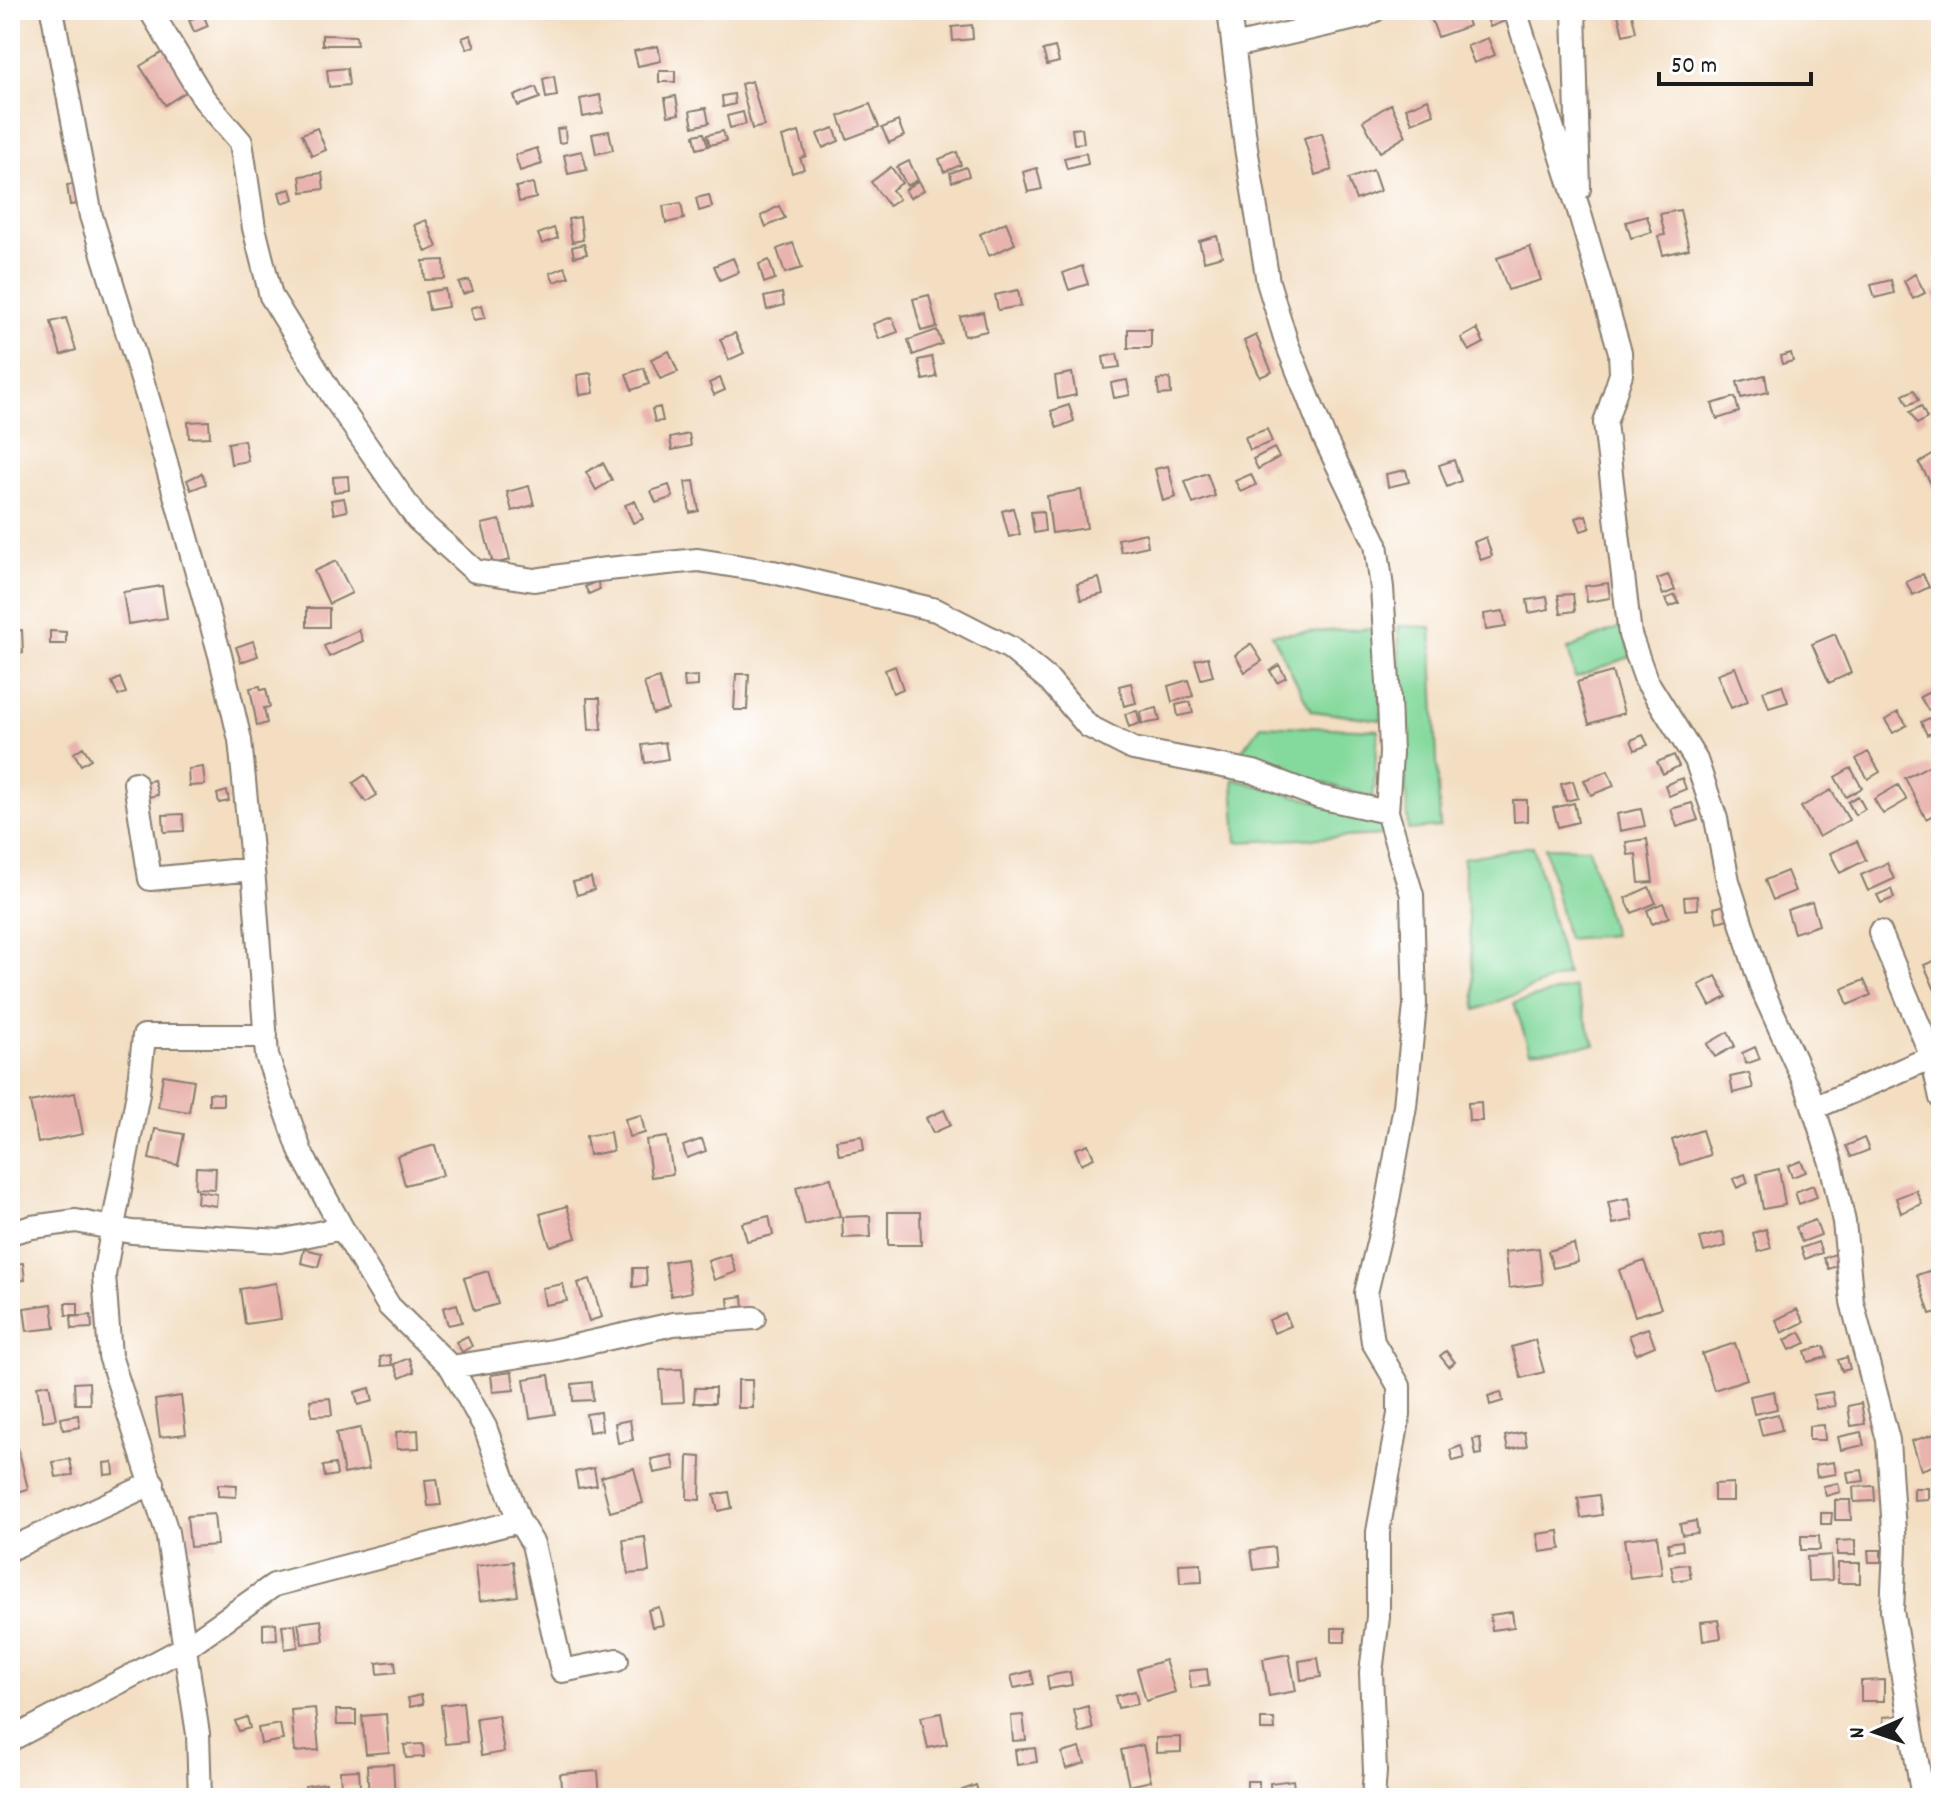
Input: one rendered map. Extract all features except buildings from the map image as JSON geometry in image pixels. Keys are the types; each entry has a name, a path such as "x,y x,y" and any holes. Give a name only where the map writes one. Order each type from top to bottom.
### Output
{"street":[{"path":"52,10 91,216 149,402 220,655 240,740 267,1056 301,1153 342,1228 389,1306 451,1367 485,1427 519,1521 533,1544 562,1671 617,1660"},
{"path":"150,10 204,99 241,142 254,228 271,296 334,398 417,519 475,571 534,580 698,560 773,572 936,610 1010,648 1050,681 1088,726 1133,749 1254,772 1319,797 1387,812"},
{"path":"1229,10 1246,148 1268,282 1287,344 1324,437 1376,544 1389,699 1391,753 1387,812 1412,895 1415,1005 1405,1106 1387,1205 1366,1293 1373,1342 1399,1386 1399,1414 1378,1532 1378,1617 1371,1672 1375,1772 1373,1798"},
{"path":"1234,46 1364,16 1375,10"},
{"path":"1515,10 1620,352 1621,374 1605,423 1630,635 1646,680 1696,760 1716,819 1728,881 1762,989 1808,1090 1831,1163 1844,1222 1852,1302 1888,1440 1895,1547 1892,1611 1923,1798"},
{"path":"1574,10 1580,214"},
{"path":"135,783 150,879 253,869"},
{"path":"1880,932 1932,1057 1941,1098"},
{"path":"200,1798 198,1734 167,1532 110,1356 104,1275 138,1093 144,1036 266,1036"},
{"path":"1814,1108 1932,1057"},
{"path":"10,1233 76,1221 132,1232 280,1241 342,1228"},
{"path":"451,1367 552,1351 673,1324 754,1318"},
{"path":"10,1549 153,1483"},
{"path":"10,1740 186,1647 274,1585 519,1521"}],"green space":[{"path":"1398,626 1431,627 1440,827 1408,830"},
{"path":"1620,627 1632,656 1575,678 1568,649"},
{"path":"1376,628 1382,720 1311,711 1272,634"},
{"path":"1261,725 1378,730 1373,798 1237,757"},
{"path":"1233,779 1381,819 1385,835 1237,842"},
{"path":"1533,846 1567,974 1476,1010 1463,858"},
{"path":"1545,847 1589,848 1613,935 1567,939"},
{"path":"1574,987 1595,1045 1530,1051 1514,1003"}]}
